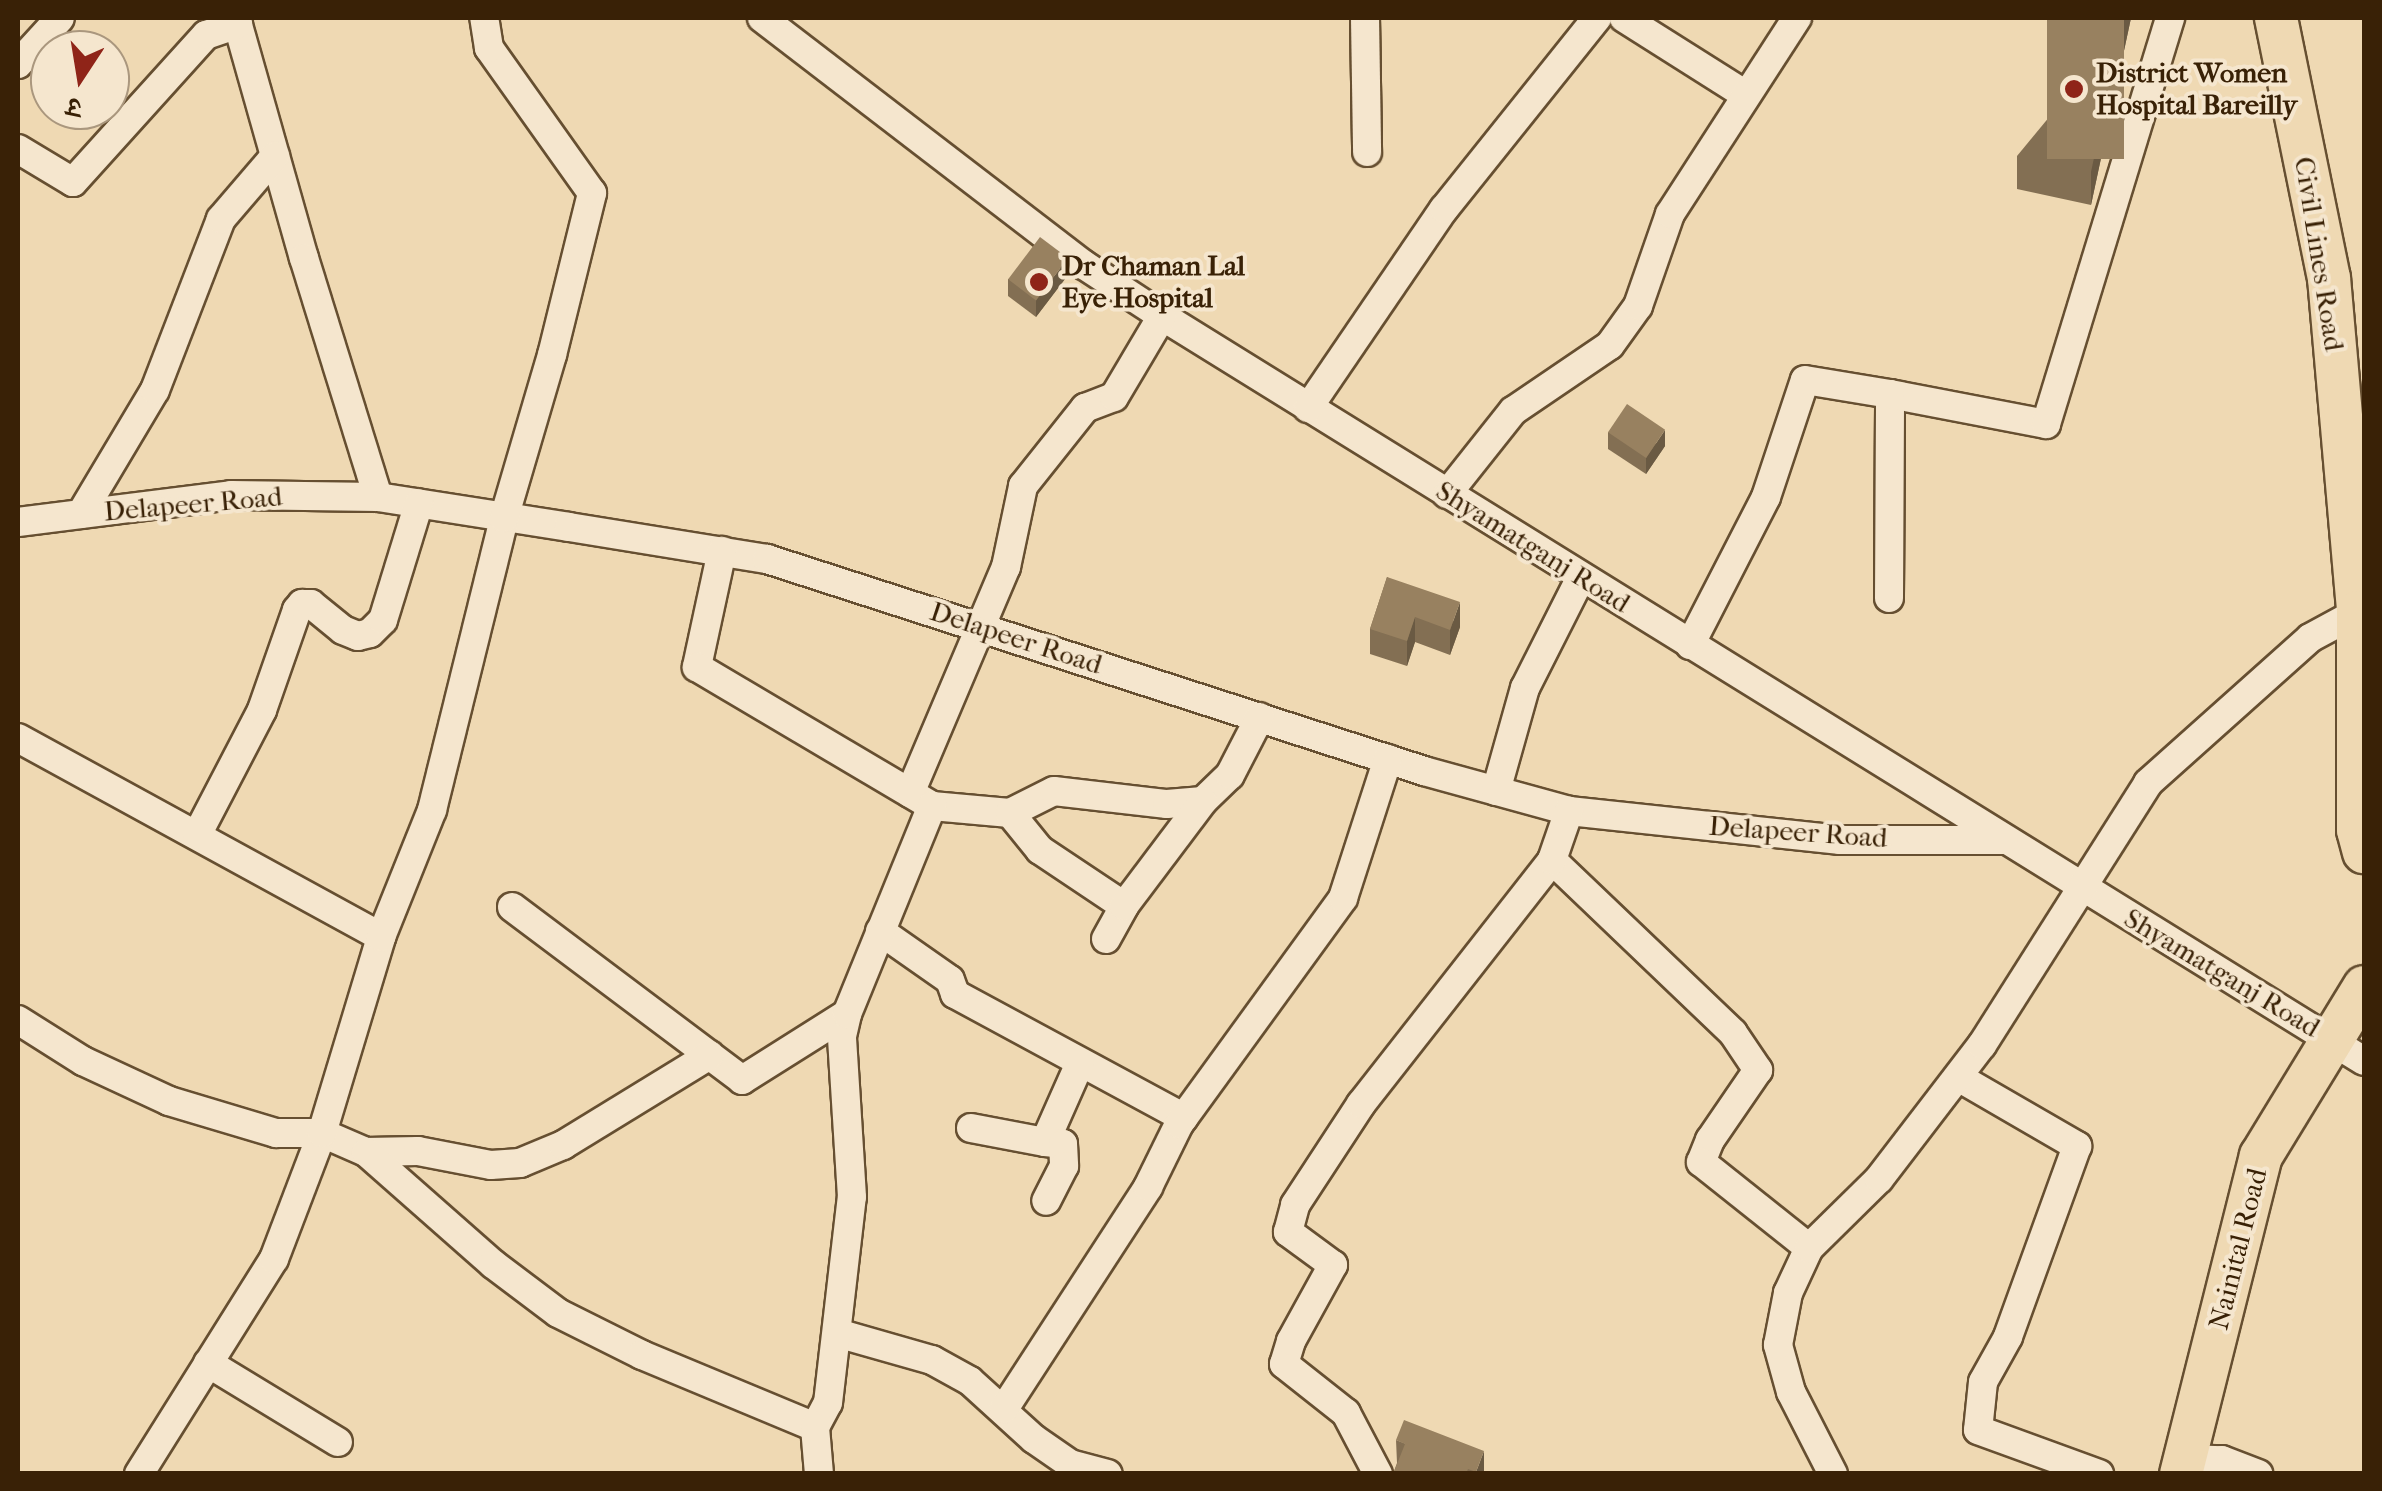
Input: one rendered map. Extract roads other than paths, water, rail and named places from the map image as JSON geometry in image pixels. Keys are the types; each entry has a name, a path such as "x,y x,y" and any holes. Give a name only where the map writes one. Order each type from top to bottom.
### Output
{"highway":[{"name":"Civil Lines Road","path":"2276,18 2329,278 2358,612 2358,830 2364,852"},
{"name":"Civil Lines Road","path":"2298,18 2354,284 2364,393"},
{"name":"Nainital Road","path":"2182,1466 2261,1156 2347,1050 2364,986"}],"street":[{"path":"18,64 60,18"},
{"path":"139,1474 274,1258 322,1134 381,937 432,810 504,518 552,355 592,192 489,48 484,18"},
{"name":"Shyamatganj Road","path":"762,18 1084,265 1162,316 2347,1050"},
{"path":"1365,18 1368,152"},
{"path":"1308,408 1444,209 1597,18"},
{"path":"1624,18 1746,95"},
{"path":"1447,494 1513,410 1610,345 1638,306 1670,214 1797,18"},
{"path":"1690,645 1766,497 1804,380 2046,424 2170,18"},
{"path":"18,150 74,182 206,35 237,21 378,497"},
{"path":"80,514 155,390 221,219 275,156"},
{"path":"818,1474 815,1428 828,1403 852,1197 842,1036 847,1014 880,931 921,799 1006,567 1022,486 1085,408 1114,397 1162,316"},
{"path":"1889,598 1890,394"},
{"name":"Delapeer Road","path":"18,522 231,495 378,497 767,558 1388,759 1569,811 1840,840 2004,840"},
{"path":"197,836 262,710 297,610 302,604 311,604 343,630 358,636 370,633 383,620 419,504"},
{"path":"722,551 697,667 921,799 1010,813 1054,791 1167,804 1203,801"},
{"path":"1496,791 1524,688 1581,577"},
{"path":"1833,1474 1791,1392 1778,1344 1788,1293 1809,1248 1880,1179 1958,1077 2148,783 2310,638 2358,612"},
{"path":"1106,939 1124,906 1203,801 1230,775 1260,718"},
{"path":"18,738 381,937"},
{"path":"1004,1408 1148,1186 1184,1118 1343,898 1388,759"},
{"path":"1378,1474 1346,1413 1284,1364 1332,1265 1288,1232 1295,1206 1361,1104 1552,860 1569,811"},
{"path":"1010,813 1040,850 1124,906"},
{"path":"1552,860 1734,1033 1758,1070 1710,1140 1702,1162 1809,1248"},
{"path":"512,907 742,1080 847,1014"},
{"path":"880,931 950,980 955,994 1184,1118"},
{"path":"18,1020 83,1061 170,1101 276,1133 322,1134 366,1152 492,1264 558,1313 642,1354 815,1428"},
{"path":"366,1152 418,1150 491,1165 520,1163 563,1145 710,1056"},
{"path":"1044,1142 1080,1062"},
{"path":"1958,1077 2077,1146 2008,1338 1983,1382 1978,1430 2099,1474"},
{"path":"972,1128 1063,1144 1064,1166 1046,1200"},
{"path":"838,1334 932,1360 970,1382 1004,1408 1034,1439 1070,1464 1108,1474"},
{"path":"208,1363 338,1442"},
{"path":"2182,1466 2222,1460 2258,1474"}],"place":[{"name":"District Women Hospital Bareilly","path":"2074,89"},
{"name":"Dr Chaman Lal Eye Hospital","path":"1039,282"}]}
